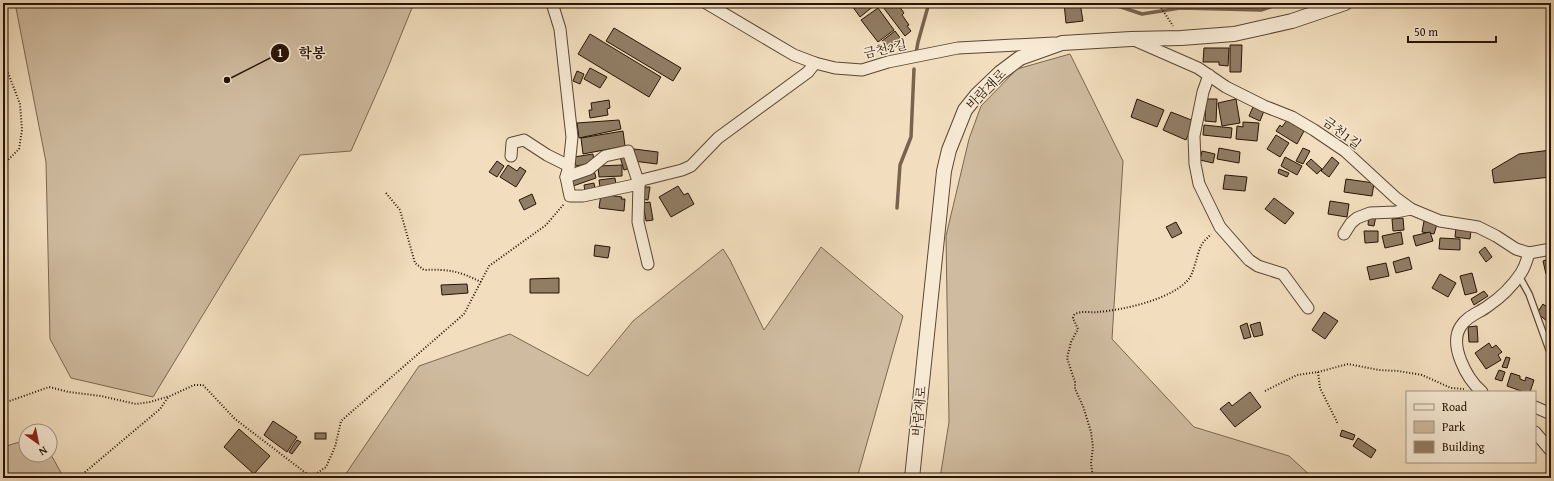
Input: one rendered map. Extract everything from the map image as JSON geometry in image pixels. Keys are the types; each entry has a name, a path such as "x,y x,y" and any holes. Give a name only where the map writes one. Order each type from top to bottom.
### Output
{"street":[{"path":"552,3 560,29 572,137 568,171 570,196 583,196 639,184 642,180 682,170 691,166 718,138 808,72 815,63"},
{"name":"금천2길","path":"706,3 794,55 815,63 835,68 862,70 888,62 958,48 1062,43"},
{"name":"바람재로","path":"912,478 944,171 949,150 964,110 1000,73 1020,58 1062,43 1181,38 1234,34 1292,21 1345,3"},
{"name":"금천1길","path":"1131,39 1198,68 1226,87 1264,106 1292,117 1314,130 1346,151 1396,198 1411,209 1440,221 1478,227 1496,236 1516,249 1530,253"},
{"path":"1209,75 1203,92 1194,136 1195,164 1199,184 1220,228 1248,260 1258,266 1283,274 1308,308"},
{"path":"511,156 512,143 524,140 568,171 589,169 605,156 628,151 639,184 638,222 648,264"},
{"path":"1344,234 1351,223 1357,218 1370,213 1396,212 1411,209"},
{"path":"1481,391 1475,385 1464,368 1458,349 1457,333 1462,324 1470,317 1500,297 1519,276 1530,253 1551,249"},
{"path":"1536,407 1551,414"},
{"path":"1536,433 1551,451"}],"lane":[{"path":"1519,276 1529,294 1536,318 1551,355"}],"path":[{"path":"1158,3 1167,17"},
{"path":"3,37 8,70 20,104 22,130 19,149 7,161"},
{"path":"386,193 400,210 415,262 424,270 443,270 463,273 481,282"},
{"path":"4,403 50,387 69,392 101,396 136,404 150,402 170,396 194,385 203,385 235,419 310,477 326,467 335,447 341,421 464,314 490,266 546,225 570,196"},
{"path":"1093,478 1091,463 1094,447 1091,432 1083,406 1075,388 1075,382 1067,358 1071,342 1078,329 1074,314 1077,312 1119,310 1168,294 1187,282 1202,244 1213,232 1220,228"},
{"path":"1265,391 1296,375 1318,372 1348,364 1379,370 1422,375 1451,388 1481,391"},
{"path":"1318,372 1320,388 1338,424"},
{"path":"78,478 160,409 170,396"}],"green space":[{"path":"15,3 414,3 386,72 351,151 300,155 153,397 71,378 50,339 46,162"},
{"path":"1070,54 1123,161 1112,339 1194,427 1289,456 1313,478 940,478 949,422 946,236 969,139 981,106 1017,69"},
{"path":"821,247 903,316 857,478 343,478 419,366 510,334 588,376 633,321 723,249 730,260 764,330"},
{"path":"18,442 18,463 56,463 64,478 3,478 3,447"}],"building":[{"path":"850,3 874,3 875,5 860,17"},
{"path":"889,3 897,3 904,13 902,15 911,31 905,36 883,7"},
{"path":"1064,3 1080,3 1083,21 1066,23"},
{"path":"878,8 894,30 878,42 861,20"},
{"path":"614,28 681,68 673,81 606,41"},
{"path":"895,31 901,39 888,50 882,41"},
{"path":"590,34 661,77 649,97 578,54"},
{"path":"1230,45 1242,45 1241,72 1230,72"},
{"path":"1204,48 1229,48 1228,66 1219,65 1219,62 1203,62"},
{"path":"590,68 607,77 600,88 584,79"},
{"path":"577,71 584,74 580,84 573,81"},
{"path":"1137,99 1164,110 1157,127 1131,117"},
{"path":"1206,99 1217,99 1216,122 1205,121"},
{"path":"1236,99 1240,123 1222,126 1218,103"},
{"path":"609,100 610,108 607,109 608,115 590,118 589,110 592,110 591,103"},
{"path":"1253,107 1264,111 1260,121 1249,116"},
{"path":"1171,112 1194,121 1186,140 1163,130"},
{"path":"619,120 621,129 579,138 577,123"},
{"path":"1287,120 1304,131 1297,144 1276,131 1280,125 1282,127"},
{"path":"1243,122 1259,123 1257,141 1236,139 1237,126 1243,127"},
{"path":"1204,125 1232,128 1231,138 1203,135"},
{"path":"623,131 625,146 583,154 581,138"},
{"path":"1276,135 1289,143 1280,157 1267,149"},
{"path":"1219,148 1240,152 1239,163 1217,159"},
{"path":"1303,148 1310,151 1303,164 1296,161"},
{"path":"634,149 658,152 657,164 633,161"},
{"path":"1551,150 1551,177 1494,183 1492,170 1519,154"},
{"path":"1202,151 1215,154 1213,163 1200,160"},
{"path":"593,154 594,163 576,166 574,157"},
{"path":"627,155 631,168 624,170 620,157"},
{"path":"1285,157 1302,166 1297,175 1281,166"},
{"path":"1332,157 1339,163 1329,177 1321,171"},
{"path":"1311,159 1322,169 1317,174 1306,164"},
{"path":"497,161 504,166 497,177 489,172"},
{"path":"508,165 517,171 520,167 526,171 516,187 500,177"},
{"path":"622,165 622,176 599,177 598,166"},
{"path":"1279,169 1289,173 1287,177 1278,173"},
{"path":"594,170 596,178 573,186 570,178"},
{"path":"1225,175 1247,177 1245,191 1223,189"},
{"path":"615,178 616,185 600,187 599,180"},
{"path":"1346,179 1374,183 1372,196 1344,192"},
{"path":"594,183 595,190 585,192 584,185"},
{"path":"678,186 684,195 688,193 694,204 671,217 659,197"},
{"path":"642,187 650,187 648,200 641,199"},
{"path":"532,194 536,204 524,210 519,200"},
{"path":"601,194 622,197 621,199 625,199 624,211 599,208"},
{"path":"1274,198 1294,213 1285,224 1265,209"},
{"path":"1330,201 1349,204 1347,217 1328,214"},
{"path":"650,202 653,220 646,221 643,203"},
{"path":"1369,215 1376,216 1374,226 1368,225"},
{"path":"1403,218 1404,230 1393,231 1392,219"},
{"path":"1424,221 1437,224 1434,234 1422,232"},
{"path":"1176,222 1182,233 1172,238 1166,227"},
{"path":"1456,228 1471,230 1470,239 1455,237"},
{"path":"1364,231 1378,231 1378,242 1365,243"},
{"path":"1401,232 1403,244 1385,248 1382,236"},
{"path":"1430,232 1433,241 1416,246 1413,236"},
{"path":"1440,238 1460,239 1460,250 1439,249"},
{"path":"595,245 610,247 608,258 594,256"},
{"path":"1485,247 1492,257 1486,262 1479,252"},
{"path":"1409,257 1412,269 1396,273 1393,262"},
{"path":"1551,258 1551,274 1546,274 1543,261"},
{"path":"1386,263 1389,276 1370,280 1367,267"},
{"path":"1472,273 1477,292 1465,295 1460,276"},
{"path":"1440,274 1456,283 1448,297 1432,288"},
{"path":"559,278 559,293 530,293 530,279"},
{"path":"467,284 468,293 442,295 441,285"},
{"path":"1484,291 1488,296 1474,305 1471,299"},
{"path":"1551,303 1551,321 1548,322 1537,313 1543,304 1548,308"},
{"path":"1324,312 1338,321 1325,339 1312,330"},
{"path":"1260,322 1263,335 1254,337 1250,325"},
{"path":"1247,323 1251,337 1244,339 1240,326"},
{"path":"1477,326 1478,342 1469,342 1468,327"},
{"path":"1489,343 1492,348 1496,345 1502,352 1498,355 1501,360 1486,369 1475,353"},
{"path":"1506,357 1510,358 1507,368 1502,367"},
{"path":"1499,370 1505,372 1502,381 1495,379"},
{"path":"1511,373 1520,376 1520,379 1525,381 1526,377 1534,380 1530,391 1521,391 1507,386"},
{"path":"1250,392 1261,407 1235,427 1220,409 1229,402 1232,406"},
{"path":"273,421 297,437 287,452 264,435"},
{"path":"239,429 270,456 254,474 224,447"},
{"path":"1342,430 1355,435 1353,440 1340,436"},
{"path":"315,433 326,433 326,439 315,439"},
{"path":"1358,438 1376,450 1371,458 1353,446"},
{"path":"297,440 301,442 292,454 289,452"}],"waterway":[{"path":"916,53 929,3"},
{"path":"1109,3 1142,14 1180,8 1261,10 1282,3"},
{"path":"897,208 900,165 911,137 914,69"}],"place":[{"name":"학봉","path":"227,80"}]}
